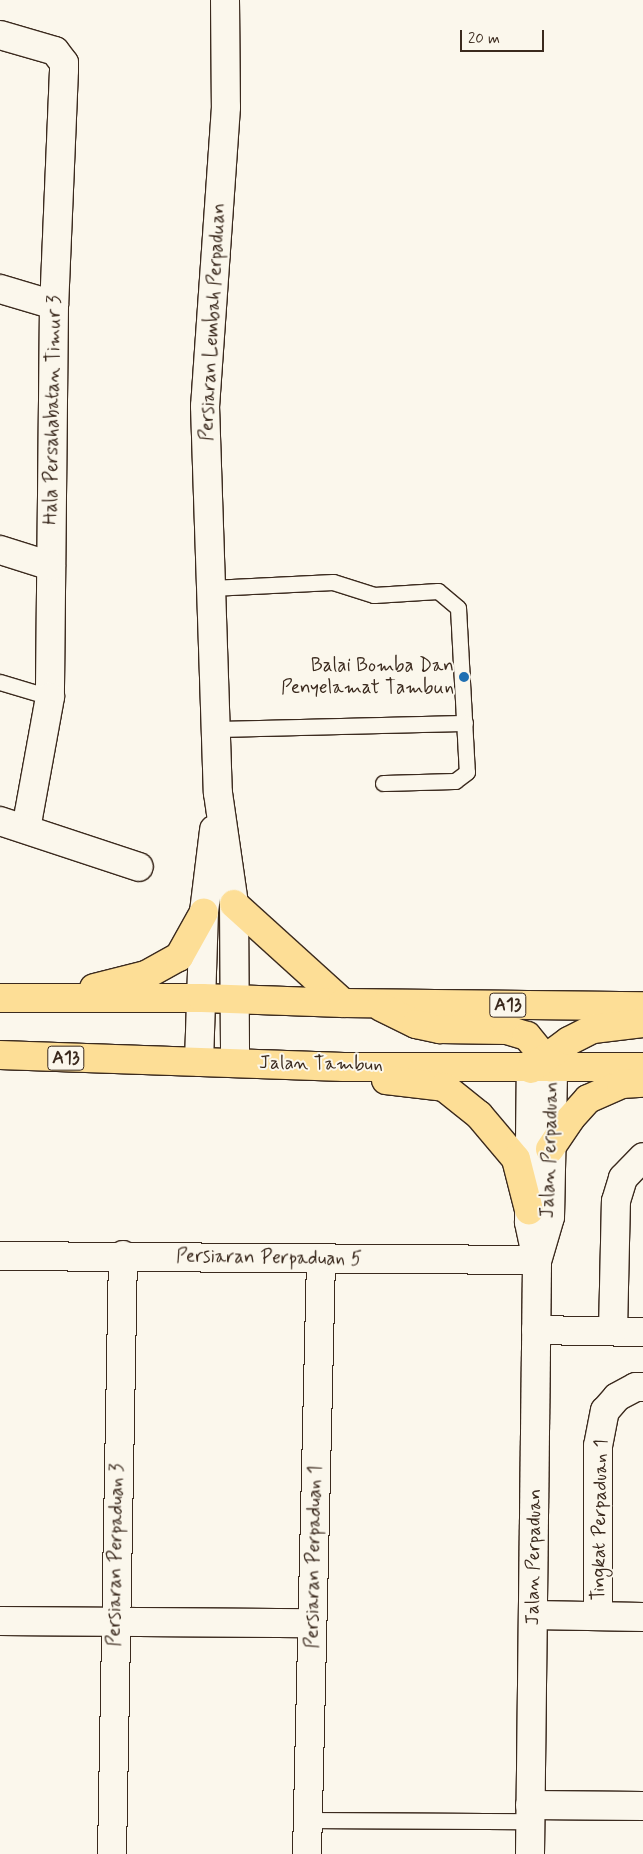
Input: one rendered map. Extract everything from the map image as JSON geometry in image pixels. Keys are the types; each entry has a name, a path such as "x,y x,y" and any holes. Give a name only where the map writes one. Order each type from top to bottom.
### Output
{"main road":[{"path":"234,904 344,1003"},
{"path":"57,998 146,975 179,957 204,912"},
{"name":"A13","path":"0,998 236,998 344,1003 643,1006"},
{"path":"373,1003 416,1024 440,1029 507,1030 527,1036 543,1065 593,1029 643,1023"},
{"name":"Jalan Tambun","path":"0,1055 344,1067 543,1065 643,1067"},
{"path":"344,1067 368,1078 444,1087 479,1115 516,1159 529,1210"},
{"path":"550,1149 570,1119 588,1099 621,1084 643,1083"}],"street":[{"name":"Persiaran Lembah Perpaduan","path":"225,0 226,107 205,406 218,793 234,904 236,1062"},
{"name":"Hala Persahabatan Timur 3","path":"0,35 49,48 55,51 64,63 54,305 50,697 26,829"},
{"path":"0,290 54,305"},
{"path":"0,550 51,566"},
{"name":"Persiaran Lembah Perpaduan","path":"199,1062 204,912 218,793"},
{"path":"0,821 139,867"},
{"name":"Jalan Perpaduan","path":"537,1260 550,1217 550,1149 543,1065"},
{"name":"Jalan Perpaduan","path":"530,1854 537,1260 529,1210 543,1065"},
{"path":"613,1331 616,1201 624,1178 643,1157"},
{"name":"Persiaran Perpaduan 5","path":"0,1256 123,1255 321,1260 537,1260"},
{"name":"Persiaran Perpaduan 3","path":"112,1854 123,1255"},
{"name":"Persiaran Perpaduan 1","path":"307,1854 321,1260"},
{"path":"536,1330 643,1332"},
{"name":"Tingkat Perpaduan 1","path":"598,1616 598,1446 605,1411 617,1397 636,1386 643,1387"},
{"path":"533,1615 643,1616"},
{"path":"0,1621 312,1623"},
{"path":"530,1813 643,1806"}],"lane":[{"path":"211,588 333,582 374,595 438,591 458,608 466,723 467,772 455,781 383,784"},
{"path":"0,682 50,697"},
{"path":"216,729 466,723"},
{"path":"308,1820 530,1813"}],"place":[{"name":"Balai Bomba Dan Penyelamat Tambun","path":"464,677"}]}
